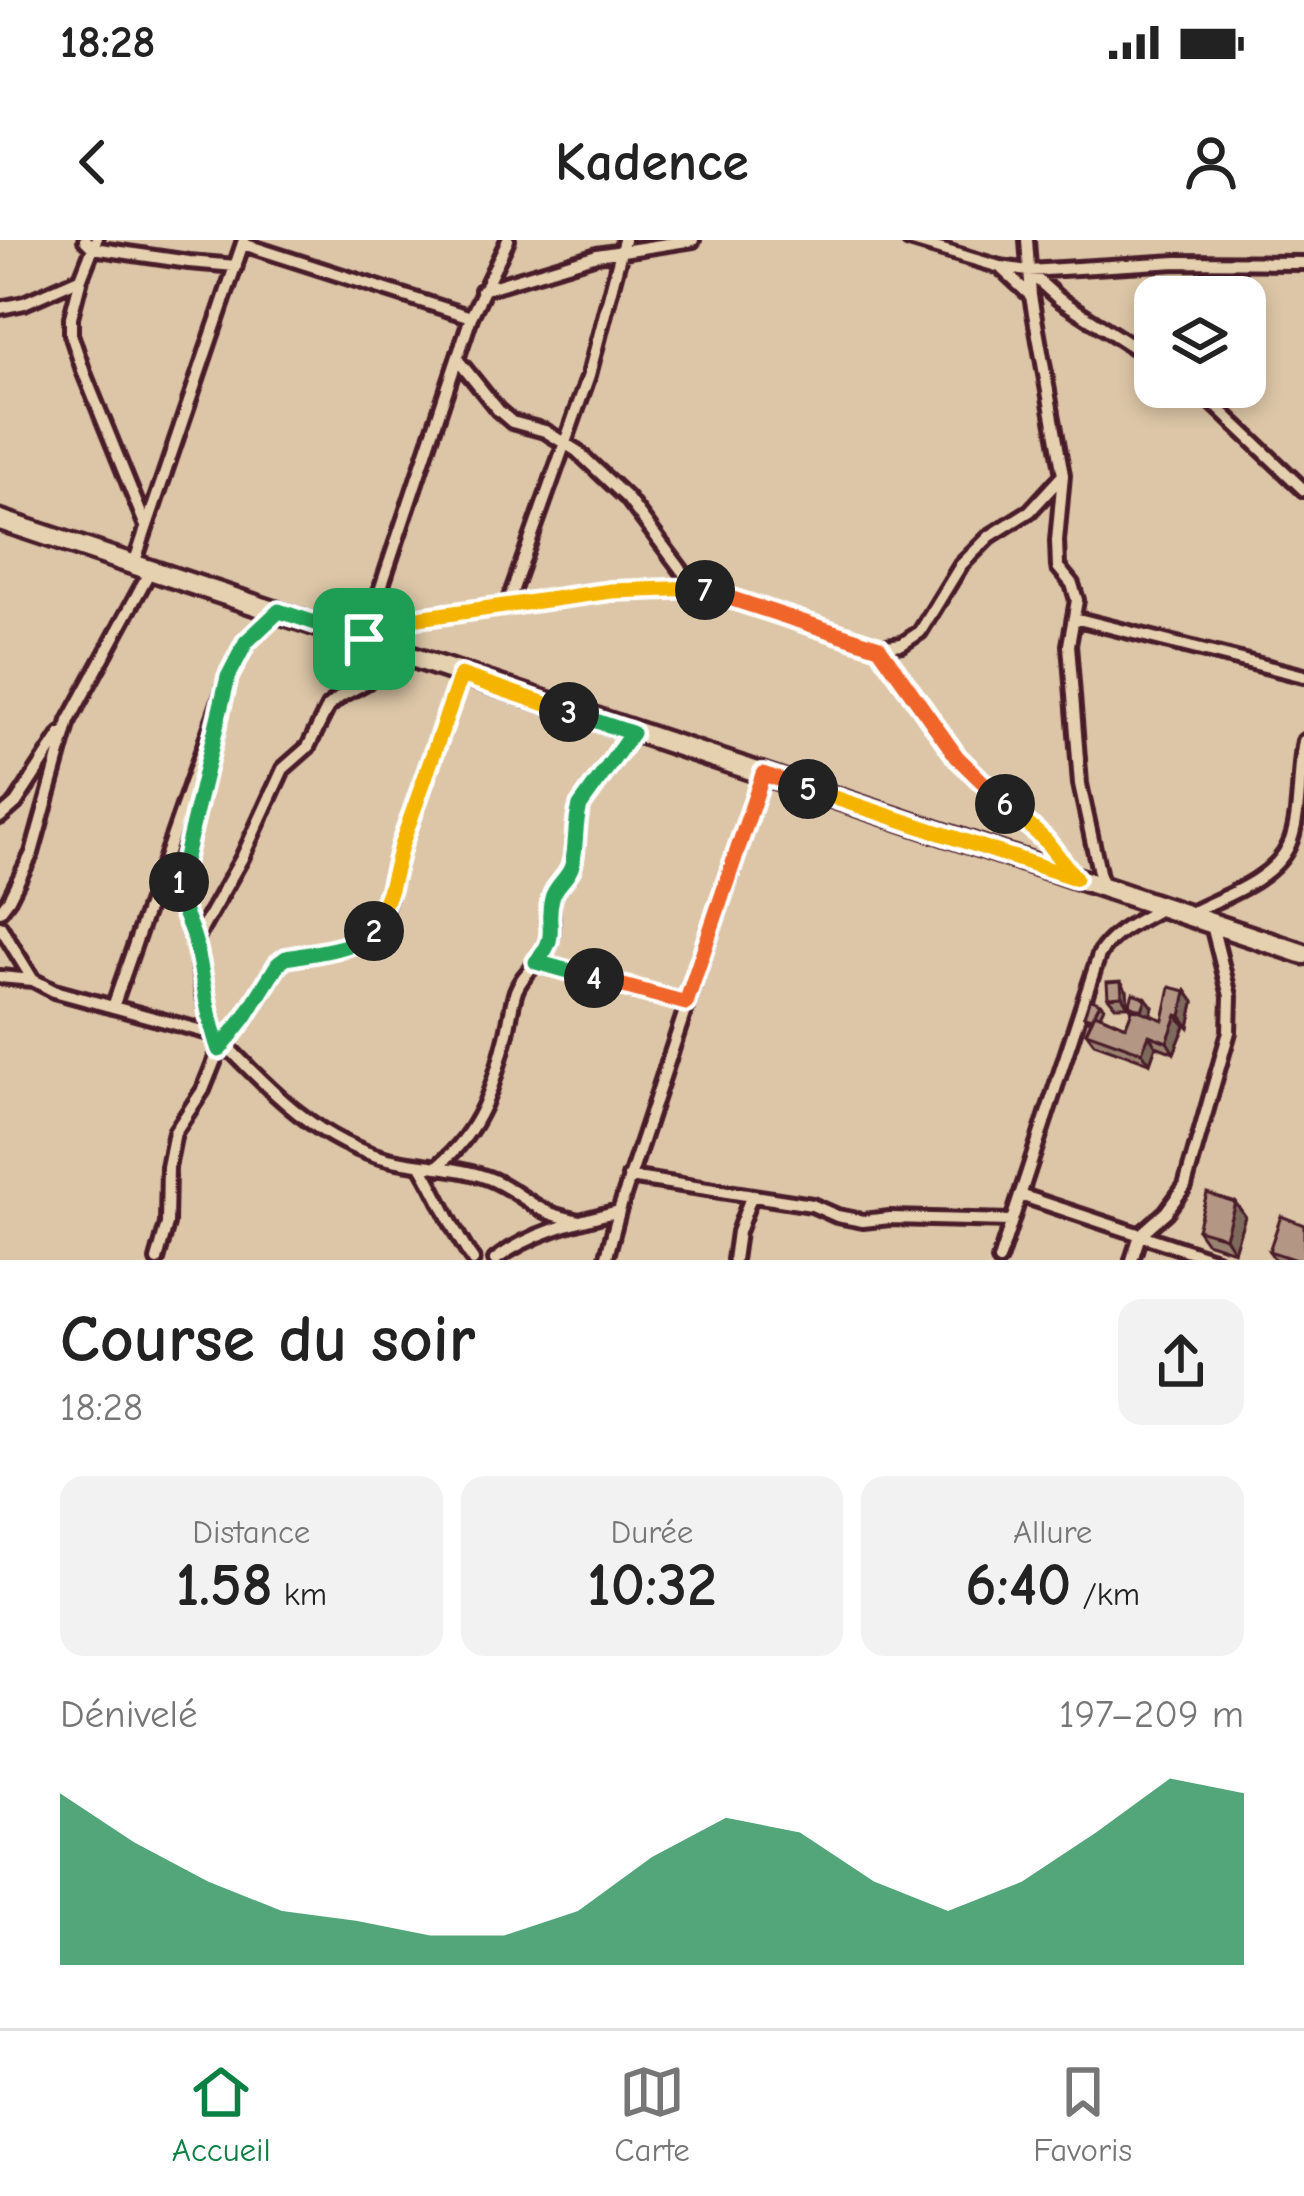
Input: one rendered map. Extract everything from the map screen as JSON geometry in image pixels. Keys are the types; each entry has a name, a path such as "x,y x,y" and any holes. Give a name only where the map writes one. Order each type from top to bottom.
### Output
{"main road":[{"path":"0,520 279,611 366,632 388,648 461,675 1304,954"}],"street":[{"path":"508,240 471,317 366,632 611,591 700,588 879,647 902,644 920,632 961,565 991,536 1030,511 1064,475"},
{"path":"482,290 622,246 693,240"},
{"path":"909,240 1028,271 1177,262 1304,263"},
{"path":"1027,240 1031,296 1064,475 1058,567 1072,584 1077,600 1069,645 1080,784 1102,886"},
{"path":"146,525 71,334 71,317 91,242 236,266"},
{"path":"0,817 16,803 69,721 143,567 146,525 244,242 471,317"},
{"path":"507,606 589,375 622,246"},
{"path":"1000,267 1031,296"},
{"path":"1028,271 1059,299 1134,347"},
{"path":"0,308 24,303 81,278"},
{"path":"457,359 512,422 545,431 577,451 627,498 700,588"},
{"path":"1218,408 1304,490"},
{"path":"113,1007 224,689 246,642 279,611"},
{"path":"1074,618 1304,676"},
{"path":"879,647 957,757 1045,840 1075,878"},
{"path":"195,941 284,769 308,748 328,707 367,682 388,648"},
{"path":"157,1260 167,1224 168,1167 175,1132 203,1090 222,1047 278,964 286,958 356,944 375,930 461,675"},
{"path":"224,689 177,896 195,941 213,1034 292,1111 352,1147 499,1182 543,1210 578,1221"},
{"path":"0,911 32,853 69,721"},
{"path":"439,1165 459,1148 485,1106 516,989 551,938 552,896 572,866 580,806 632,733"},
{"path":"1189,914 1253,881 1276,864 1290,844 1299,822 1304,741"},
{"path":"606,1260 628,1177 763,774"},
{"path":"999,1260 1099,956 1116,935 1165,906"},
{"path":"1132,1260 1140,1235 1185,1186 1229,1032 1230,996 1211,922"},
{"path":"0,926 33,980"},
{"path":"536,962 686,1003"},
{"path":"0,977 33,980 54,991 213,1034"},
{"path":"421,1166 473,1260"},
{"path":"628,1177 812,1205 863,1221 1012,1220"},
{"path":"1020,1195 1216,1260"},
{"path":"734,1260 751,1197"},
{"path":"495,1260 529,1239 619,1211"}],"building":[{"path":"1121,981 1122,996 1108,997 1107,982"},
{"path":"1170,987 1186,991 1181,1016 1177,1015 1167,1042 1149,1035 1142,1052 1086,1032 1095,1013 1126,1026 1133,1008 1163,1020"},
{"path":"1133,993 1146,998 1142,1010 1129,1005"},
{"path":"1090,998 1100,1003 1092,1018 1084,1016"},
{"path":"1207,1193 1235,1202 1225,1237 1197,1229"},
{"path":"1281,1216 1304,1225 1304,1260 1269,1251"}],"route":[{"path":"700,588 879,647 957,757 1045,840 1075,878 763,774 686,1003 536,962 551,938 552,896 572,866 580,806 632,733 461,675 375,930 356,944 286,958 278,964 219,1050 195,941 177,896 224,689 246,642 279,611 364,639 368,625 611,591 700,588"}]}
